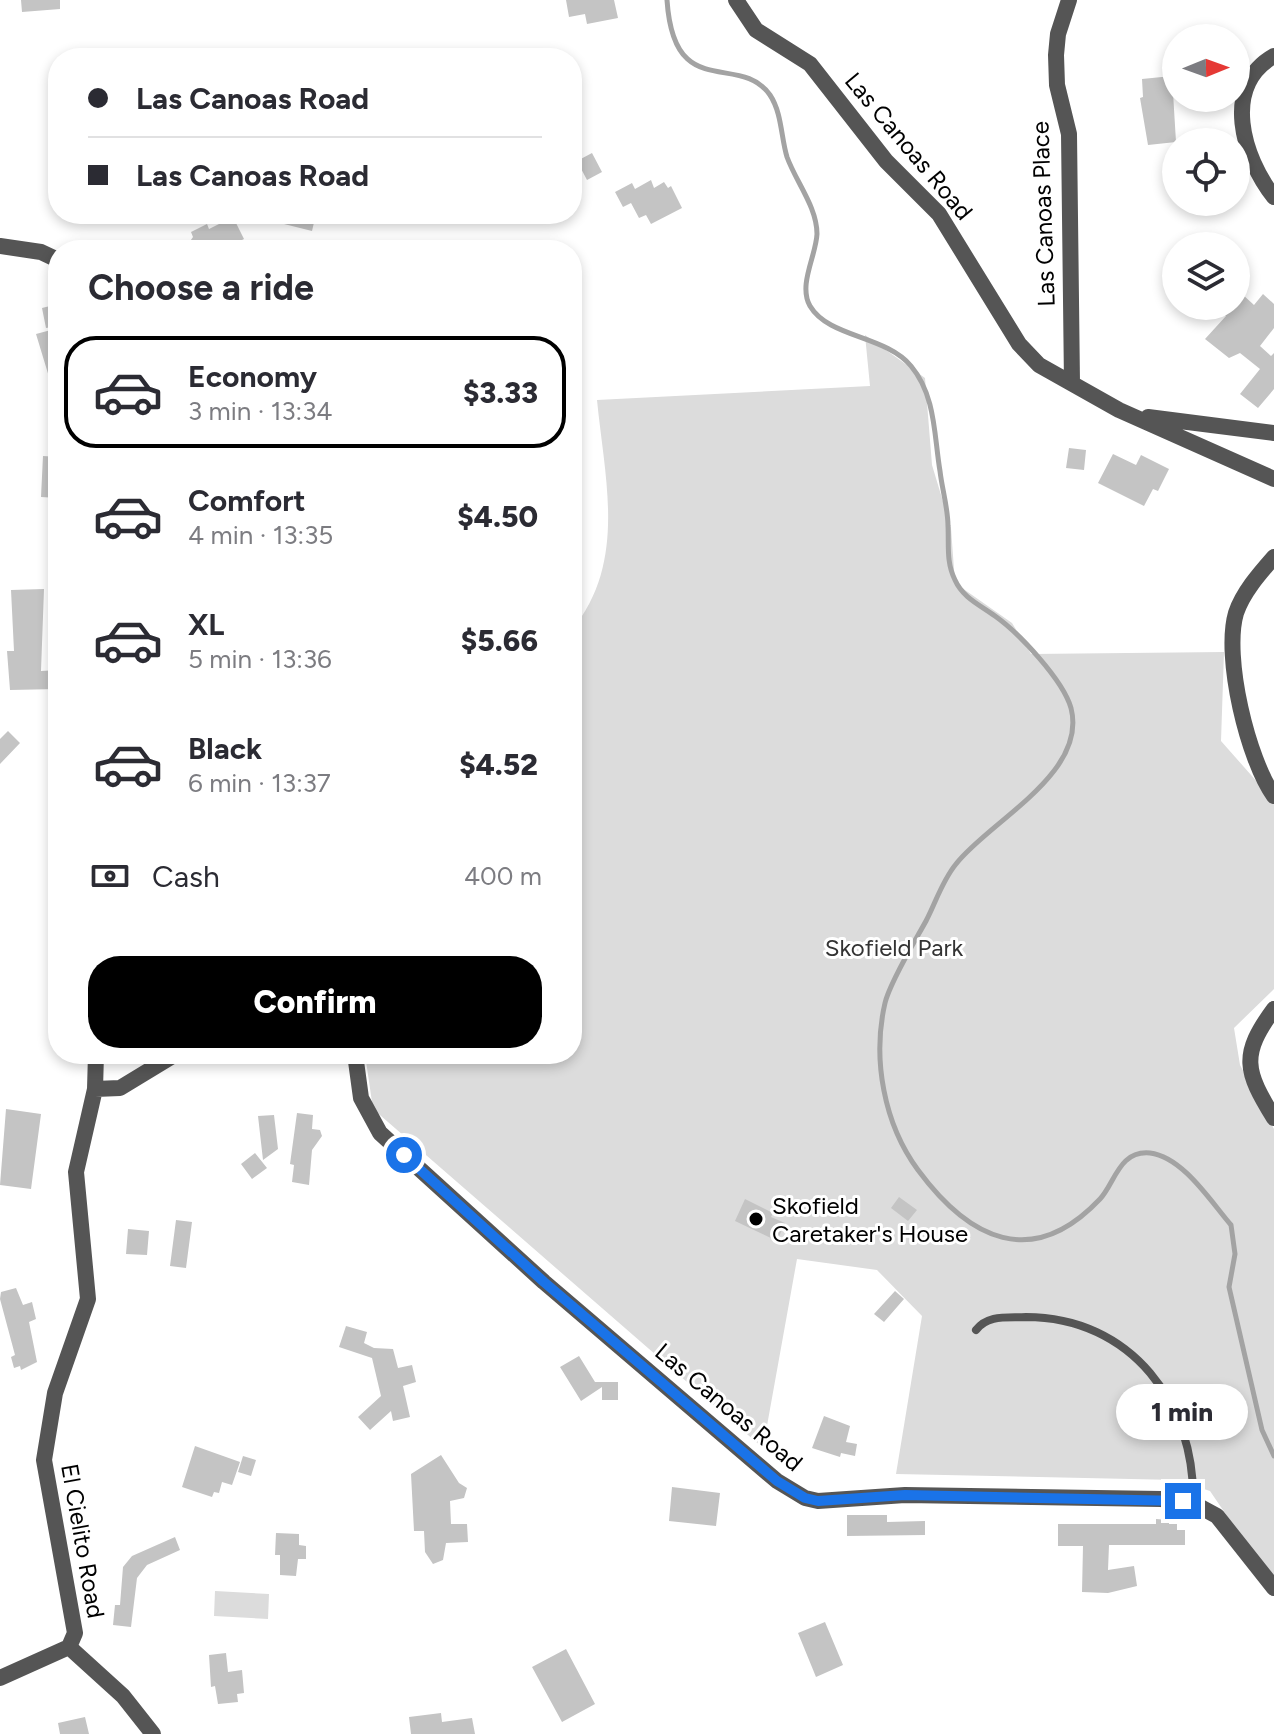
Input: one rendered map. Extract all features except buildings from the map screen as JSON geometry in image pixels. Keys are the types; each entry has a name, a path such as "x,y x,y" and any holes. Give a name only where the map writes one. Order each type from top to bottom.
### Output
{"street":[{"name":"Las Canoas Road","path":"736,0 756,30 810,64 886,161 939,214 1029,355 1130,415 1274,479"},
{"name":"Las Canoas Place","path":"1069,0 1058,34 1056,55 1057,85 1069,134 1072,383"},
{"path":"1274,56 1255,70 1248,81 1242,108 1248,149 1256,171 1274,197"},
{"path":"0,246 48,255"},
{"path":"1130,415 1274,433"},
{"path":"1274,557 1257,575 1237,611 1232,648 1251,745 1265,784 1274,796"},
{"path":"1274,1009 1254,1036 1249,1064 1253,1082 1274,1118"},
{"path":"96,1064 95,1089 120,1088 160,1064"},
{"name":"Las Canoas Road","path":"356,1064 361,1098 380,1133 544,1282 777,1481 805,1498 979,1496 1161,1499 1193,1503 1217,1516 1274,1588"},
{"name":"El Cielito Road","path":"0,1678 69,1647 75,1633 44,1460 55,1393 88,1299 76,1172 95,1089"},
{"path":"69,1647 123,1696 153,1734"}],"lane":[{"path":"976,1330 993,1318 1053,1318 1085,1326 1119,1343 1154,1379 1183,1429 1193,1466 1193,1503"}],"green space":[{"name":"Skofield Park","path":"865,335 925,378 932,465 951,528 955,583 1012,623 1031,654 1224,652 1221,741 1274,801 1274,989 1234,1028 1240,1065 1274,1129 1274,1585 1210,1491 1177,1480 896,1474 922,1316 877,1270 797,1259 763,1448 373,1109 366,1064 582,1064 582,615 600,577 608,520 597,400 870,386"},
{"path":"215,1591 269,1594 268,1619 214,1616"}],"waterway":[{"path":"667,0 672,32 682,53 694,64 757,83 774,102 787,157 810,204 816,224 816,243 806,289 810,306 830,325 900,356 919,378 933,417 947,512 949,560 955,580 967,596 1005,624 1039,658 1059,684 1071,708 1072,732 1065,754 1032,795 956,864 888,994 881,1024 881,1068 889,1112 897,1132 918,1170 958,1214 980,1228 1003,1237 1026,1240 1050,1235 1075,1221 1100,1199 1125,1162 1140,1153 1162,1156 1185,1171 1231,1225 1235,1254 1229,1287 1262,1430 1274,1456"}],"place":[{"name":"Skofield Caretaker's House","path":"756,1219"}],"route":[{"path":"404,1155 544,1282 676,1395 746,1451 777,1481 805,1498 818,1501 905,1495 1183,1501"}]}
